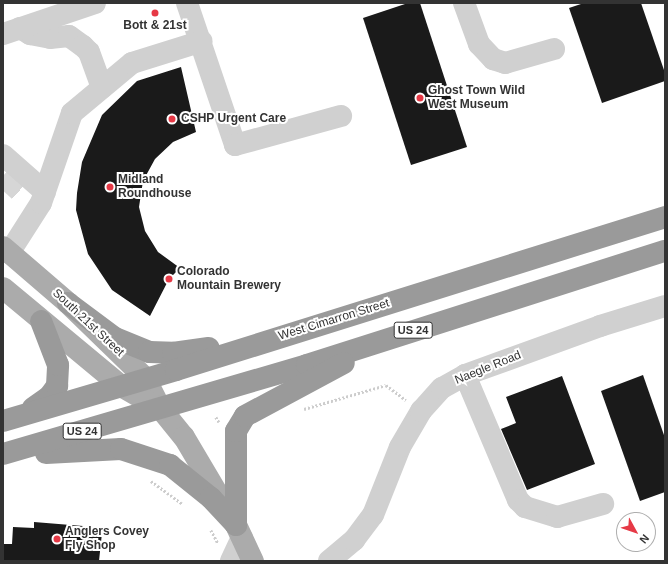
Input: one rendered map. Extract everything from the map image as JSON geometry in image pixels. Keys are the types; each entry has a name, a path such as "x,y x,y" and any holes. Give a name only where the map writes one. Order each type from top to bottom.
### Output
{"highway":[{"name":"West Cimarron Street","path":"6,420 121,386 665,217"},
{"name":"US 24","path":"3,454 391,338 665,251"},
{"path":"68,303 115,338 149,352 190,352 325,323"},
{"path":"6,420 40,405 58,386 58,365 41,321"},
{"path":"239,531 236,431 245,416 391,338"},
{"path":"3,459 74,450 121,449 170,465 211,498 239,531"}],"main road":[{"name":"South 21st Street","path":"6,250 68,303 145,378 161,408 184,437 239,531 253,561"},
{"name":"South 21st Street","path":"3,288 121,386 161,408"}],"street":[{"path":"187,3 202,41 235,145 341,116"},
{"path":"464,3 479,44 493,59 505,63 554,49"},
{"path":"12,31 84,5"},
{"path":"12,31 50,38 69,36 90,52 102,88"},
{"path":"6,250 36,198 72,113 132,63 202,41"},
{"path":"3,155 36,198"},
{"name":"Naegle Road","path":"329,561 354,540 373,515 400,447 421,412 442,388 465,375 600,326 665,306"},
{"path":"465,375 518,500 525,507 557,517 603,504"},
{"path":"226,555 239,531"}],"path":[{"path":"301,410 386,385 421,412"},
{"path":"148,479 186,506"},
{"path":"207,522 226,555"}],"building":[{"name":"Ghost Town Wild West Museum","path":"408,3 420,3 467,147 411,165 363,18"},
{"path":"584,3 641,3 665,73 665,81 602,103 569,8"},
{"name":"Midland Roundhouse","path":"181,67 196,132 173,142 155,159 143,181 139,207 145,231 158,252 180,268 169,279 150,316 112,290 88,254 76,210 77,193 82,162 102,115 137,81"},
{"path":"643,375 665,438 665,492 640,501 601,391"},
{"path":"562,376 595,464 527,490 501,429 516,423 506,397"},
{"name":"Anglers Covey Fly Shop","path":"34,522 83,526 83,532 102,533 99,561 3,561 3,544 12,544 13,527 34,528"}],"tunnel":[{"path":"3,176 25,196"}],"place":[{"name":"Bott & 21st","path":"155,13"},
{"name":"Ghost Town Wild West Museum","path":"420,98"},
{"name":"CSHP Urgent Care","path":"172,119"},
{"name":"Midland Roundhouse","path":"110,187"},
{"name":"Colorado Mountain Brewery","path":"169,279"},
{"name":"Anglers Covey Fly Shop","path":"57,539"}]}
